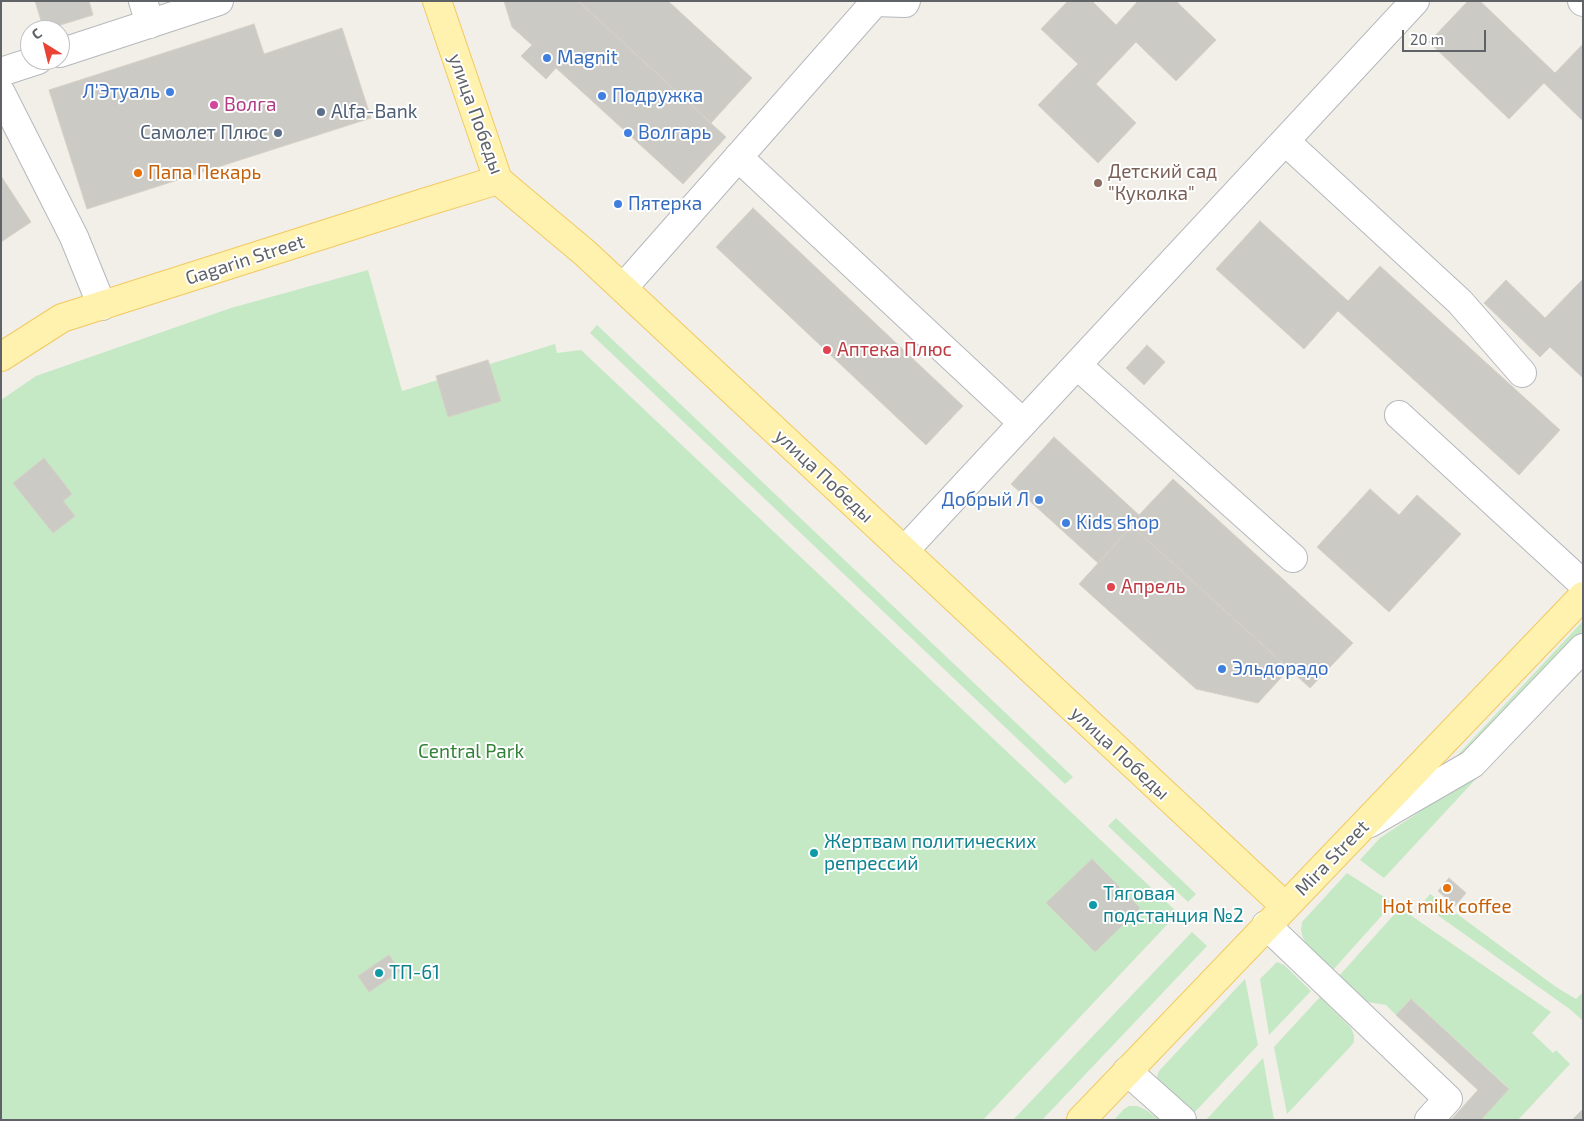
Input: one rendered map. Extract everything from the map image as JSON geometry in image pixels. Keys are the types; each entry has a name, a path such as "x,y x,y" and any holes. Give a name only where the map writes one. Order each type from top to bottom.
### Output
{"main road":[{"name":"улица Победы","path":"437,1 498,180 585,253 623,288 1285,906"},
{"name":"Gagarin Street","path":"1,357 62,318 498,180"},
{"name":"Mira Street","path":"1081,1120 1583,596"}],"lane":[{"path":"70,48 147,12 218,1"},
{"path":"623,288 874,2 905,3 906,1"},
{"path":"904,551 1415,1"},
{"path":"1,72 20,66"},
{"path":"1,93 74,237 102,306"},
{"path":"1285,141 1460,302 1522,373"},
{"path":"738,158 1023,423"},
{"path":"1077,365 1293,558"},
{"path":"1399,414 1583,584"},
{"path":"1358,830 1472,764 1583,648"},
{"path":"1266,925 1448,1099 1429,1120"},
{"path":"1127,1071 1182,1120"}],"green space":[{"name":"Central Park","path":"368,270 402,391 555,344 557,353 581,350 1178,913 983,1120 1,1120 1,400 36,376 231,308"},
{"path":"597,325 1073,777 1065,784 590,333"},
{"path":"1583,621 1583,633 1476,748 1453,760"},
{"path":"1487,767 1384,878 1360,860 1380,838"},
{"path":"1116,818 1196,894 1188,902 1108,826"},
{"path":"1347,873 1393,903 1333,970 1308,946 1301,930 1302,922"},
{"path":"1430,894 1556,987 1576,999 1583,992 1583,1021 1571,1010 1422,904"},
{"path":"1400,908 1551,1012 1532,1033 1553,1053 1556,1050 1570,1064 1518,1120 1481,1120 1509,1088 1411,999 1396,1015 1386,1005 1368,1002 1339,976"},
{"path":"1192,932 1207,946 1042,1120 1013,1120"},
{"path":"1277,962 1284,965 1311,991 1269,1035 1260,979"},
{"path":"1245,979 1258,1045 1191,1116 1157,1081 1157,1076 1159,1071"},
{"path":"1320,997 1351,1028 1354,1042 1287,1114 1274,1047"},
{"path":"1263,1058 1274,1120 1206,1120"},
{"path":"1129,1106 1137,1106 1146,1110 1160,1120 1114,1120"}],"building":[{"path":"35,1 89,1 93,15 70,22 70,20 41,20"},
{"path":"504,1 578,1 726,137 683,184 556,68 546,79 521,56 532,45 512,27"},
{"path":"578,1 668,1 752,78 711,123"},
{"path":"1068,1 1092,1 1116,25 1138,1 1176,1 1216,40 1176,81 1136,42 1096,84 1136,123 1098,163 1038,105 1078,64 1041,29"},
{"path":"1468,1 1480,1 1555,73 1583,44 1583,121 1544,83 1509,119 1429,42"},
{"path":"254,24 264,54 342,28 371,118 87,209 49,90"},
{"path":"1,176 31,222 1,242"},
{"path":"753,208 963,406 926,445 716,247"},
{"path":"1260,221 1348,301 1380,266 1560,430 1519,475 1338,311 1304,349 1216,269"},
{"path":"1583,279 1583,378 1550,347 1540,357 1484,303 1506,280 1545,318"},
{"path":"1147,345 1165,362 1144,385 1126,368"},
{"path":"488,360 501,401 448,417 436,376"},
{"path":"1054,437 1139,515 1173,479 1353,643 1310,688 1132,526 1098,563 1011,484"},
{"path":"44,458 72,494 63,501 75,516 53,533 13,483"},
{"path":"1370,489 1399,515 1417,495 1461,534 1389,612 1317,547"},
{"path":"1132,526 1289,669 1258,703 1196,689 1079,584"},
{"name":"Тяговая подстанция №2","path":"1092,859 1140,908 1095,952 1046,903"},
{"path":"1449,878 1466,893 1455,906 1438,891"},
{"name":"ТП-61","path":"389,955 400,971 369,992 358,976"},
{"path":"1411,999 1509,1089 1481,1120 1451,1120 1478,1090 1396,1015"},
{"path":"1583,1109 1583,1120 1572,1120"}],"place":[{"name":"Magnit","path":"547,58"},
{"name":"Л'Этуаль","path":"170,92"},
{"name":"Подружка","path":"602,96"},
{"name":"Волга","path":"214,105"},
{"name":"Alfa-Bank","path":"321,112"},
{"name":"Самолет Плюс","path":"278,133"},
{"name":"Волгарь","path":"628,133"},
{"name":"Папа Пекарь","path":"138,173"},
{"name":"Детский сад \"Куколка\"","path":"1098,183"},
{"name":"Пятерка","path":"618,204"},
{"name":"Аптека Плюс","path":"827,350"},
{"name":"Добрый Л","path":"1039,500"},
{"name":"Kids shop","path":"1066,523"},
{"name":"Апрель","path":"1111,587"},
{"name":"Эльдорадо","path":"1222,669"},
{"name":"Жертвам политических репрессий","path":"814,853"},
{"name":"Hot milk coffee","path":"1447,888"},
{"name":"Тяговая подстанция №2","path":"1093,905"},
{"name":"ТП-61","path":"379,973"}]}
